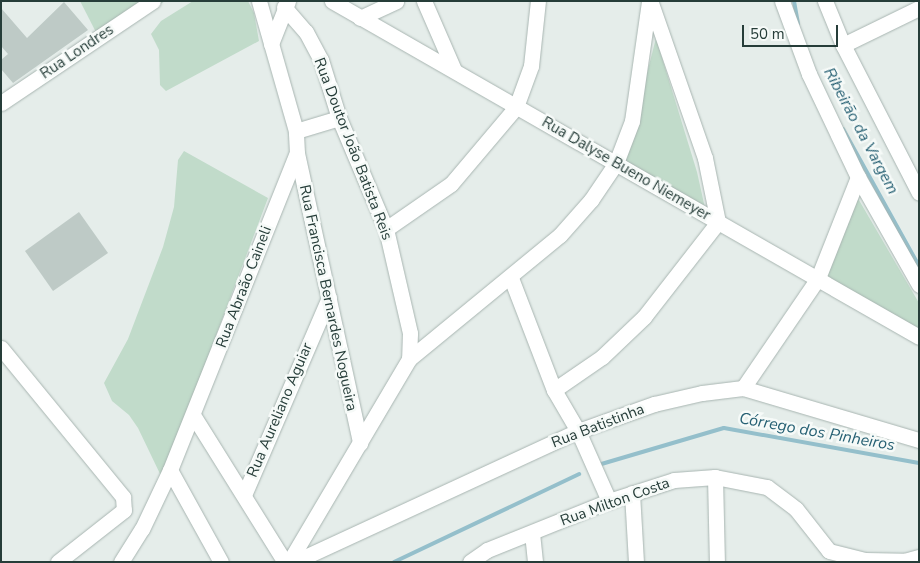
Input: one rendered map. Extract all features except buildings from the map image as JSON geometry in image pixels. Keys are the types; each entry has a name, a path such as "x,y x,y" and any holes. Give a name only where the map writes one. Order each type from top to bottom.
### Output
{"street":[{"name":"Rua Londres","path":"1,103 153,1"},
{"name":"Rua Abraão Caineli","path":"124,561 170,470 194,415 296,153 296,131 259,1"},
{"name":"Rua Dalyse Bueno Niemeyer","path":"332,1 919,337"},
{"path":"360,18 396,1"},
{"path":"424,1 454,70"},
{"path":"386,229 451,184 516,108 532,66 538,1"},
{"path":"194,415 287,562 410,359 511,278 560,235 591,200 616,163 632,121 650,1"},
{"path":"554,390 602,357 644,317 718,222 705,158 650,1"},
{"path":"782,1 809,74 858,177 919,285"},
{"path":"825,1 843,45 919,193"},
{"path":"271,44 286,4"},
{"name":"Rua Doutor João Batista Reis","path":"286,4 306,32 321,60 339,118 386,229 410,333 410,359"},
{"path":"843,45 919,8"},
{"path":"296,131 339,118"},
{"name":"Rua Francisca Bernardes Nogueira","path":"296,153 360,443"},
{"path":"743,388 818,278 858,177"},
{"path":"511,278 554,390 578,431 609,501"},
{"name":"Rua Aureliano Aguiar","path":"244,495 329,298"},
{"path":"1,348 123,497 124,510 58,562"},
{"name":"Rua Batistinha","path":"294,562 578,431 654,404 743,388 919,440"},
{"path":"170,470 221,562"},
{"path":"716,477 717,562"},
{"name":"Rua Milton Costa","path":"470,562 487,550 632,493 674,480 716,477 768,487 796,509 828,556 865,560 904,561 919,557"},
{"path":"632,493 636,562"},
{"path":"532,533 535,562"}],"green space":[{"path":"80,1 165,1 101,42"},
{"path":"193,1 248,1 254,13 259,41 166,91 160,85 159,50 151,34 161,21"},
{"path":"656,38 697,172 705,208 624,163"},
{"path":"184,151 268,198 162,478 138,428 129,415 112,401 104,383 128,339 163,247 174,207 178,160"},
{"path":"856,195 919,303 919,333 826,276"}],"waterway":[{"name":"Ribeirão da Vargem","path":"794,1 798,24"},
{"name":"Ribeirão da Vargem","path":"843,129 919,266"},
{"name":"Córrego dos Pinheiros","path":"598,465 724,428 919,463"},
{"name":"Córrego dos Pinheiros","path":"394,562 579,474"}]}
